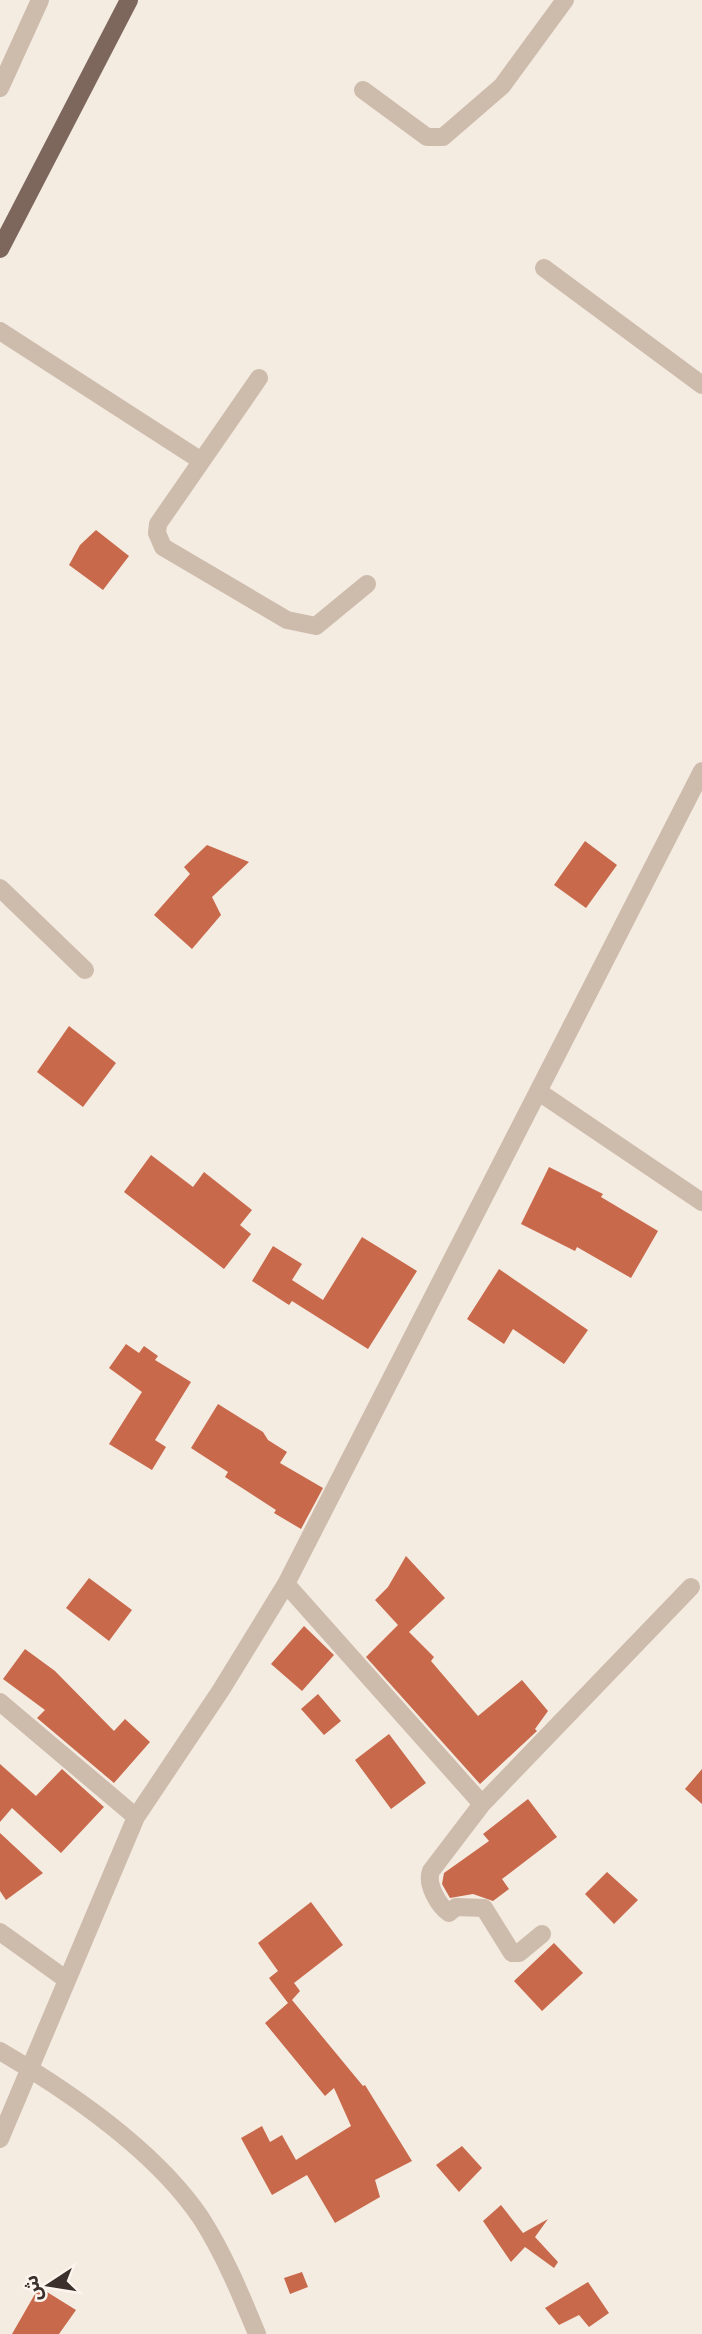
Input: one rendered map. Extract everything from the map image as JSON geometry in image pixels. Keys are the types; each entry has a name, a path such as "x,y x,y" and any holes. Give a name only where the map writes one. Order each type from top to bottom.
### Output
{"main road":[{"path":"0,248 129,0"}],"street":[{"path":"0,88 40,0"},
{"path":"363,90 427,137 443,137 502,86 565,0"},
{"path":"544,268 702,385"},
{"path":"0,331 200,460"},
{"path":"259,378 158,524 157,533 163,547 287,620 316,626 367,584"},
{"path":"0,2139 136,1817 221,1690 286,1584 702,771"},
{"path":"0,888 85,970"},
{"path":"539,1091 702,1202"},
{"path":"286,1584 482,1804"},
{"path":"542,1934 519,1953 512,1953 484,1908 456,1907 449,1913 429,1883 430,1871 482,1804 691,1587"},
{"path":"0,1702 136,1817"},
{"path":"0,1932 67,1980"},
{"path":"0,2052 74,2098 111,2127 176,2188 200,2217 216,2245 257,2334"}],"building":[{"path":"96,530 129,556 103,590 69,565 80,545"},
{"path":"585,841 617,865 586,908 554,885"},
{"path":"207,845 249,862 212,897 221,915 192,949 154,915 190,874 184,867"},
{"path":"69,1026 116,1063 83,1107 37,1072"},
{"path":"151,1155 193,1187 204,1172 252,1210 240,1225 251,1234 224,1269 124,1192"},
{"path":"549,1167 603,1194 601,1197 658,1231 631,1278 577,1247 575,1251 521,1224"},
{"path":"362,1237 417,1271 368,1349 292,1301 289,1305 252,1281 273,1246 302,1264 292,1280 323,1300"},
{"path":"499,1269 588,1330 564,1364 513,1329 504,1344 467,1319"},
{"path":"126,1344 139,1353 144,1346 158,1356 155,1360 191,1382 155,1440 166,1447 152,1470 109,1444 142,1392 109,1368"},
{"path":"218,1404 263,1432 268,1440 287,1452 280,1463 323,1488 301,1529 225,1477 228,1472 191,1448"},
{"path":"406,1556 445,1598 409,1632 434,1657 431,1661 478,1716 522,1680 548,1711 535,1729 537,1731 480,1784 366,1657 398,1625 375,1600 388,1587"},
{"path":"89,1578 132,1610 109,1641 66,1608"},
{"path":"304,1626 334,1655 302,1691 271,1664"},
{"path":"25,1649 55,1671 114,1731 125,1719 150,1742 114,1783 37,1718 45,1710 3,1679"},
{"path":"318,1694 341,1721 324,1735 301,1709"},
{"path":"389,1734 426,1783 391,1809 355,1760"},
{"path":"0,1764 36,1796 62,1769 104,1807 61,1853 12,1808 0,1822"},
{"path":"702,1769 702,1804 685,1789"},
{"path":"528,1799 557,1837 502,1879 509,1889 493,1901 473,1894 450,1898 442,1884 444,1873 489,1841 483,1834"},
{"path":"0,1833 43,1873 6,1900 0,1891"},
{"path":"607,1872 638,1900 614,1924 585,1894"},
{"path":"311,1902 343,1945 294,1983 300,1991 292,2000 363,2086 365,2085 412,2161 375,2180 380,2197 335,2223 307,2175 272,2195 241,2138 262,2126 270,2142 282,2135 296,2160 351,2126 334,2088 325,2096 265,2023 288,2003 269,1978 278,1971 258,1943"},
{"path":"554,1943 583,1973 542,2011 514,1981"},
{"path":"462,2146 482,2168 459,2192 436,2165"},
{"path":"501,2205 523,2233 548,2219 535,2237 558,2262 554,2268 525,2247 511,2262 483,2221"},
{"path":"302,2272 308,2287 290,2294 284,2278"},
{"path":"588,2282 609,2313 589,2327 579,2315 559,2325 545,2308"},
{"path":"39,2287 76,2310 59,2334 12,2334"}]}
